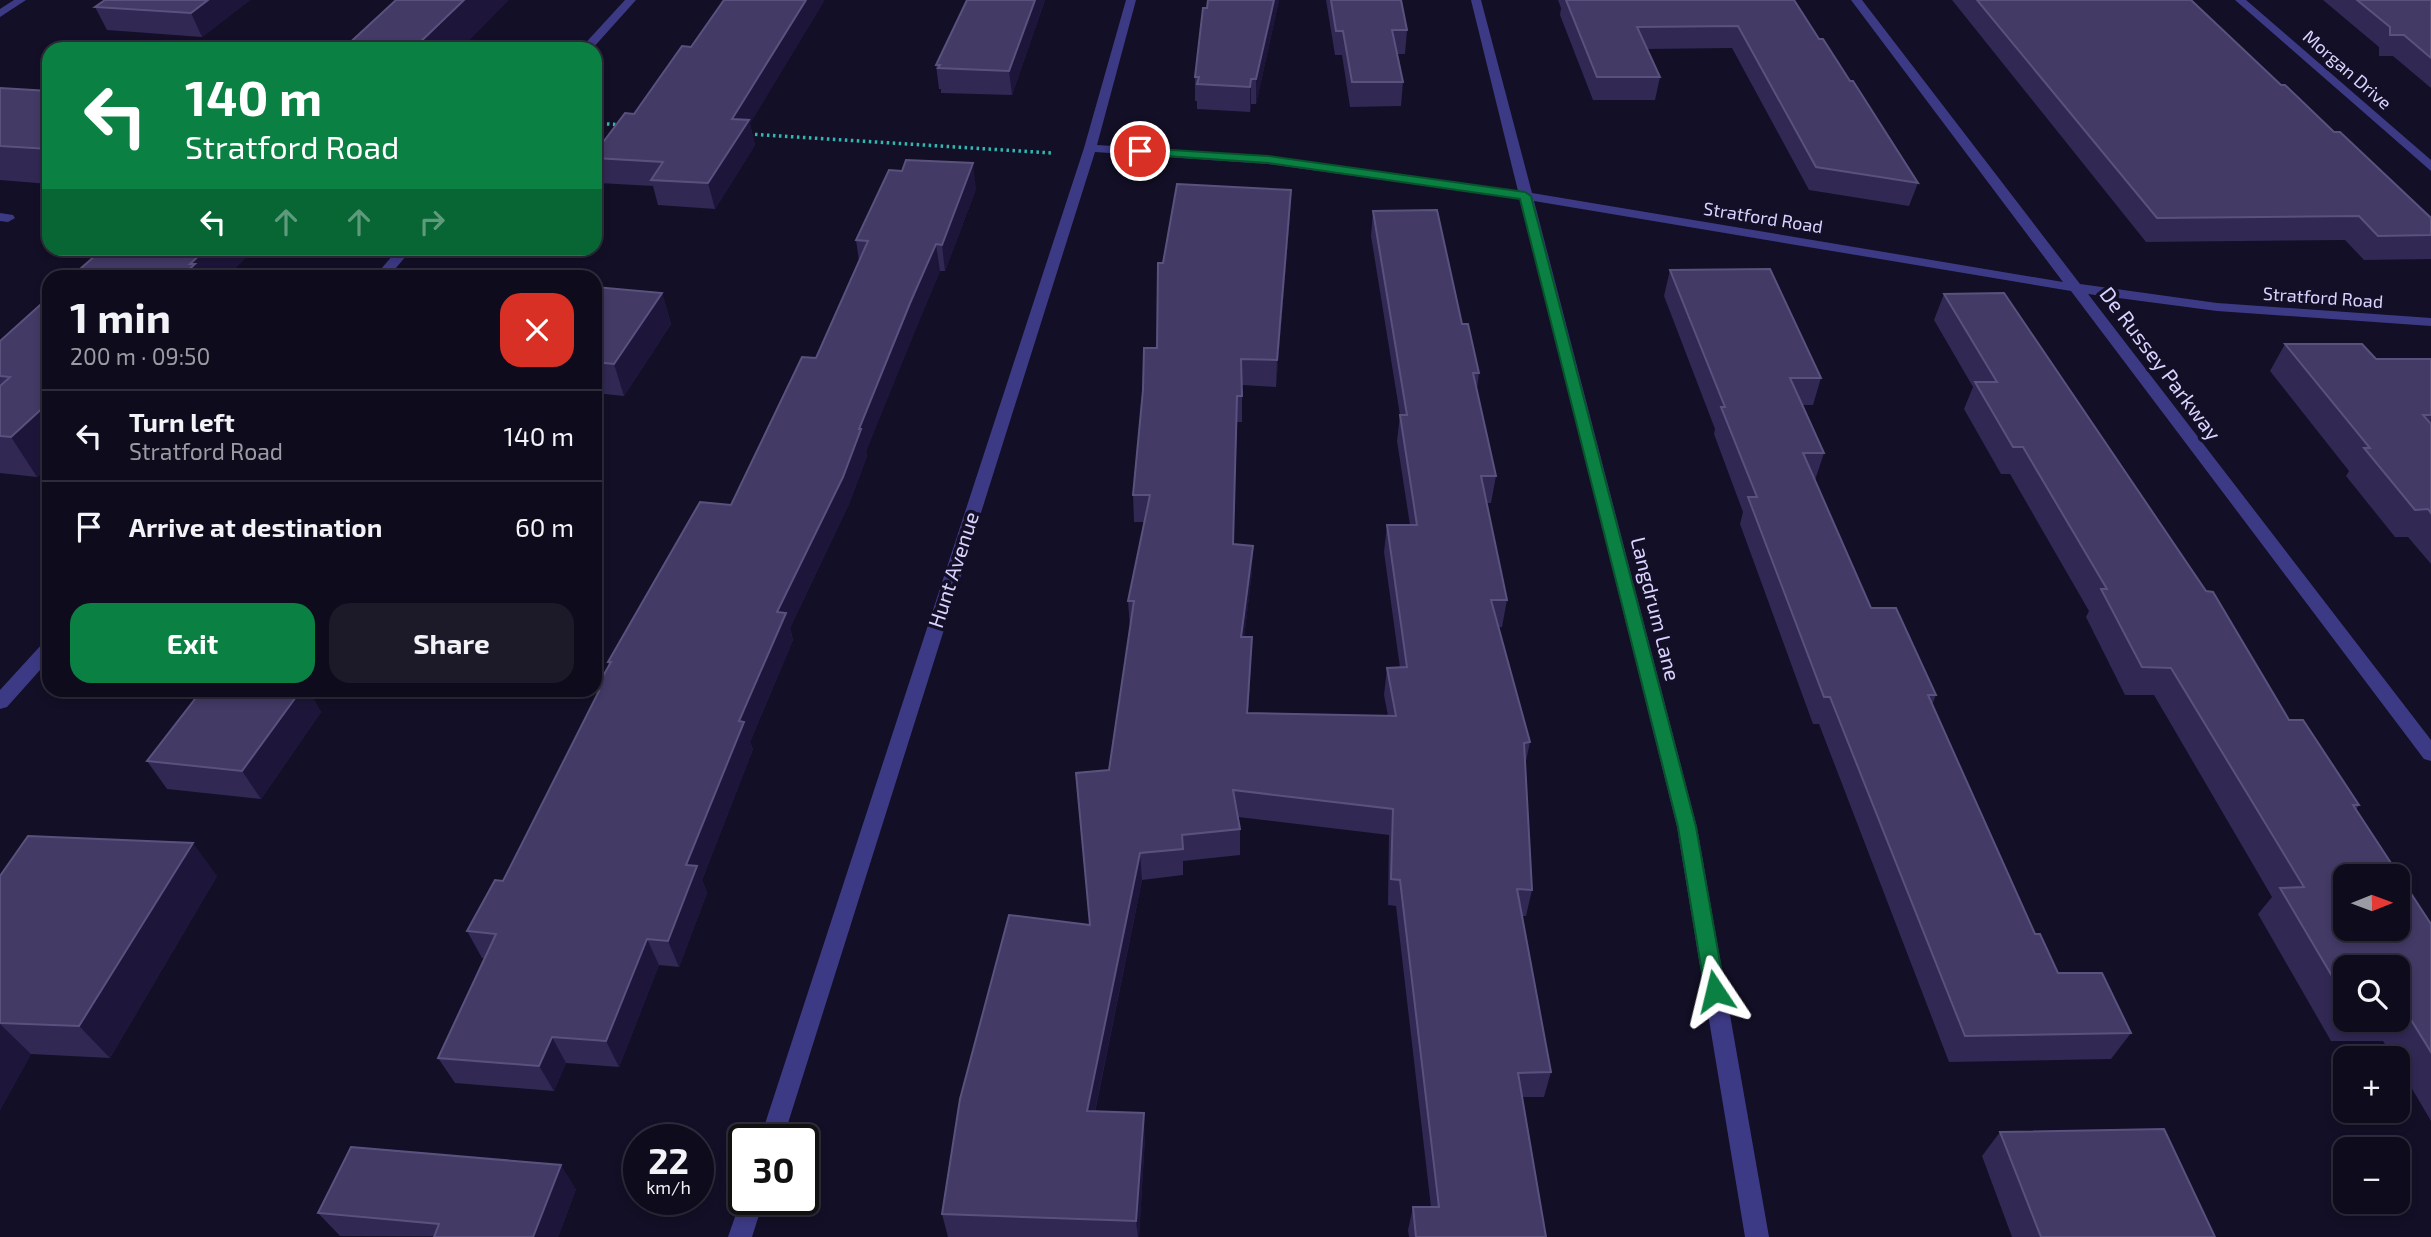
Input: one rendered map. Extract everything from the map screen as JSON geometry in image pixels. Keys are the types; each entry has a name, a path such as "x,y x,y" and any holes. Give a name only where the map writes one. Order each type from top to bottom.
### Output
{"street":[{"path":"0,14 21,0"},
{"path":"592,42 631,0"},
{"name":"Hunt Avenue","path":"776,1124 1088,152 1131,0"},
{"name":"Langdrum Lane","path":"1476,0 1687,827 1757,1237"},
{"name":"De Russey Parkway","path":"1856,0 2431,754"},
{"name":"Morgan Drive","path":"2240,0 2431,167"},
{"name":"Stratford Road","path":"1088,152 1268,160 1525,196 2076,288 2217,307 2431,323"},
{"path":"387,270 400,256"},
{"path":"0,702 42,656"},
{"path":"740,1237 747,1215"}],"path":[{"path":"602,124 623,125"},
{"path":"748,134 1088,152"}],"building":[{"path":"105,0 208,0 191,13 95,7"},
{"path":"396,0 464,0 420,42 351,42"},
{"path":"724,0 806,0 732,119 749,120 708,183 651,180 663,162 602,158 602,144 625,113 634,114 682,46 691,47"},
{"path":"967,0 1035,0 1009,71 938,68 940,65 936,65"},
{"path":"1208,0 1274,0 1256,79 1251,79 1250,87 1197,84 1199,77 1195,77 1203,8 1207,8"},
{"path":"1331,0 1401,0 1407,30 1392,30 1403,82 1352,82 1343,31 1336,31"},
{"path":"1566,0 1794,0 1819,39 1823,39 1850,81 1853,81 1918,183 1816,167 1738,26 1637,27 1660,77 1597,77"},
{"path":"1977,0 2191,0 2334,132 2340,132 2431,218 2431,235 2378,236 2359,216 2157,218"},
{"path":"2357,0 2431,0 2431,58 2404,35 2390,35 2390,27"},
{"path":"0,88 42,91 42,149 0,146"},
{"path":"906,160 973,163 942,245 936,244 910,303 859,429 843,477 777,612 786,613 739,721 744,722 686,865 697,866 668,941 647,939 606,1041 552,1037 539,1066 438,1058 496,934 467,931 495,880 503,881 596,697 602,697 602,678 611,662 608,662 700,502 731,505 802,357 816,358 868,241 856,240 889,170 902,171"},
{"path":"1177,184 1291,190 1277,360 1241,359 1242,396 1237,396 1233,544 1253,546 1241,637 1252,637 1247,713 1396,716 1387,668 1407,667 1387,525 1417,525 1400,415 1407,415 1373,211 1437,210 1462,324 1468,324 1479,373 1473,373 1496,476 1481,476 1507,600 1491,600 1530,742 1524,743 1532,890 1517,889 1551,1072 1518,1073 1546,1237 1416,1237 1413,1207 1439,1207 1400,880 1391,879 1393,809 1233,790 1240,829 1182,835 1183,849 1140,853 1087,1111 1144,1113 1136,1221 942,1214 960,1099 1009,915 1090,925 1076,773 1109,770 1134,601 1128,601 1150,495 1133,495 1143,390 1144,348 1157,348 1158,263 1163,263"},
{"path":"95,256 199,256 190,264 195,264 188,270 79,270"},
{"path":"1770,269 1821,378 1790,378 1824,453 1803,453 1871,608 1896,608 1936,695 1928,695 2035,934 2040,934 2058,973 2102,973 2131,1033 1965,1036 1830,697 1824,697 1748,497 1757,497 1721,407 1725,407 1670,270"},
{"path":"602,288 662,293 614,364 602,363"},
{"path":"2004,293 2206,591 2213,592 2289,720 2303,720 2359,805 2353,805 2392,864 2333,864 2333,942 2410,942 2410,892 2431,924 2431,1052 2410,1018 2410,955 2333,955 2333,978 2280,888 2304,887 2171,668 2142,667 2101,589 2107,589 2023,447 2013,447 1975,382 1997,382 1944,294"},
{"path":"42,303 42,409 11,437 0,436 0,386 10,377 0,376 0,341"},
{"path":"2285,344 2362,344 2376,359 2431,359 2431,415 2423,415 2431,424 2431,513 2428,509 2415,510 2364,448 2370,448"},
{"path":"197,697 296,697 242,771 147,761"},
{"path":"28,836 193,843 79,1026 0,1023 0,876"},
{"path":"2164,1129 2215,1237 2041,1237 2000,1132"},
{"path":"351,1147 561,1165 533,1237 434,1237 439,1224 318,1213"}],"route":[{"path":"1140,151 1268,160 1525,196 1687,827 1715,991"}]}
